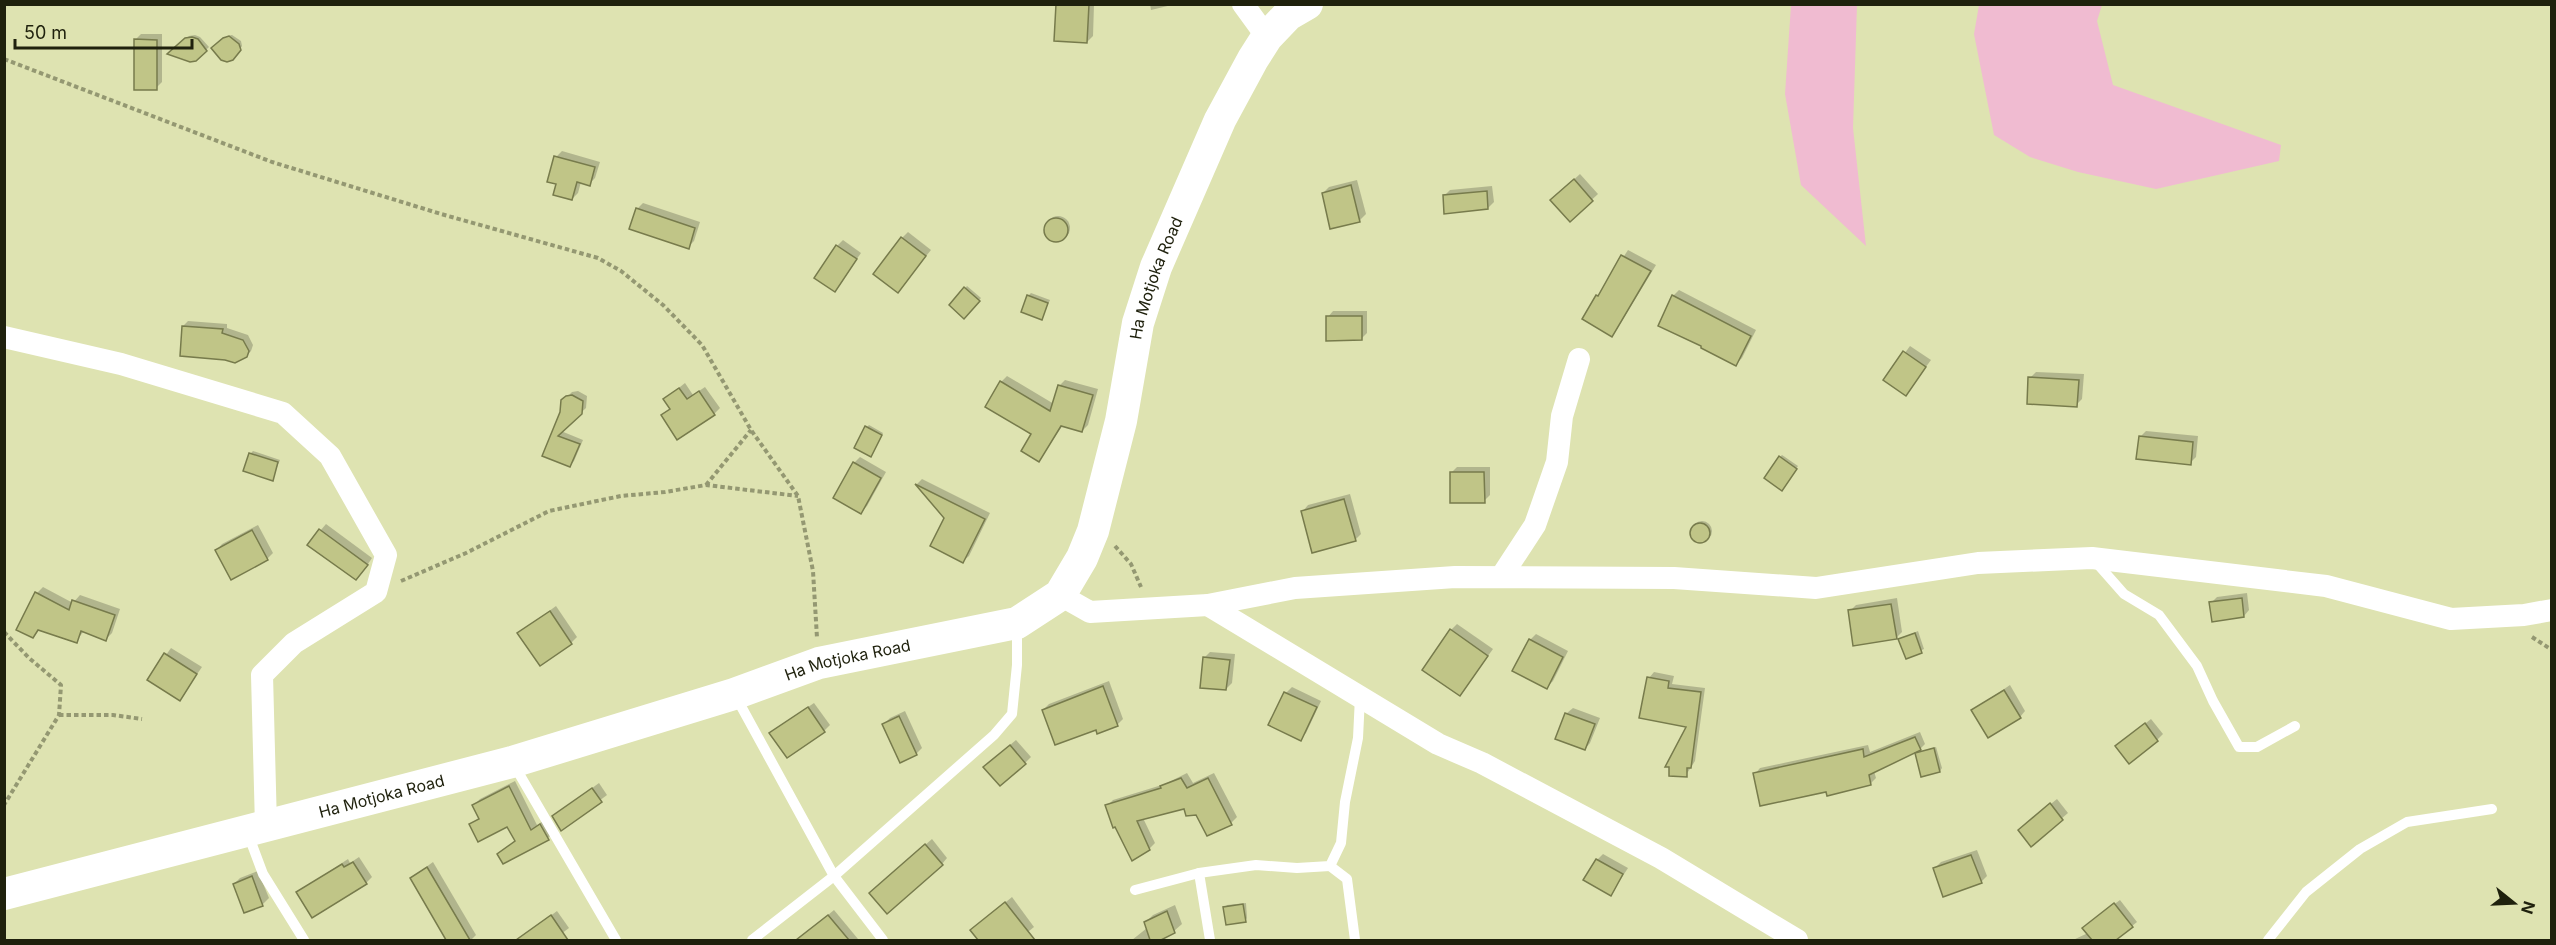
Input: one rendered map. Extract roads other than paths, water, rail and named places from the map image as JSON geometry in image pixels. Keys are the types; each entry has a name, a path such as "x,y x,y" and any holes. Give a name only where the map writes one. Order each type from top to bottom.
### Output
{"street":[{"path":"1243,4 1267,37"},
{"name":"Ha Motjoka Road","path":"4,894 512,762 734,694 819,663 1017,623 1060,595 1082,558 1093,531 1121,421 1138,323 1156,267 1220,120 1267,37 1288,15 1307,4"},
{"path":"4,337 121,364 283,412 330,456 386,555 376,592 294,643 262,675 257,828"},
{"path":"1501,577 1535,525 1557,462 1562,416 1579,359"},
{"path":"1060,595 1090,612 1208,605 1295,588 1455,577 1674,578 1816,588 1978,563 2092,558 2326,586 2451,619 2524,615 2552,610"},
{"path":"1208,605 1438,744 1482,763 1660,858 1797,940"}],"lane":[{"path":"2092,558 2124,594 2159,615 2197,666 2213,701 2239,747 2257,747 2295,726"},
{"path":"752,940 834,876 994,735 1012,714 1017,665 1017,623"},
{"path":"734,694 834,876 883,940"},
{"path":"1330,866 1341,843 1345,802 1358,738 1360,697"},
{"path":"512,762 616,940"},
{"path":"2268,940 2306,892 2360,849 2407,822 2492,809"},
{"path":"257,828 263,874 304,940"},
{"path":"1135,890 1199,873 1256,865 1297,868 1330,866 1347,879 1355,940"},
{"path":"1199,873 1210,940"}]}
